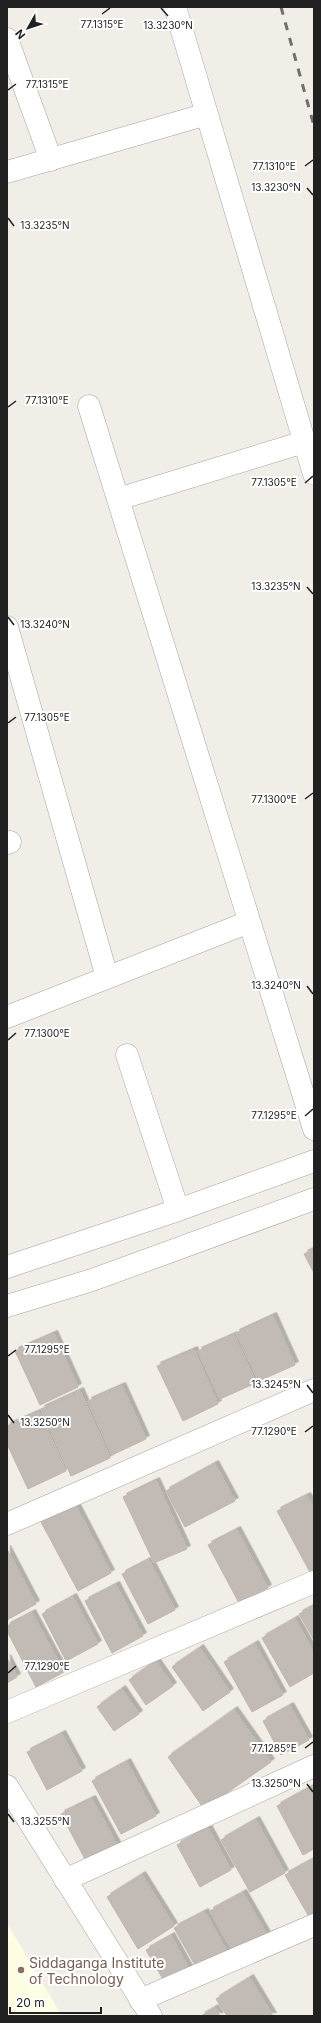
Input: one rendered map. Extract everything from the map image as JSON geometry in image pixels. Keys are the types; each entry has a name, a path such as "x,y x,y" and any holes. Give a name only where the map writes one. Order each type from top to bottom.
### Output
{"street":[{"path":"175,7 314,474"},
{"path":"7,39 51,160"},
{"path":"7,172 207,114"},
{"path":"89,406 314,1129"},
{"path":"118,499 304,442"},
{"path":"7,627 14,681 107,977"},
{"path":"7,1017 249,922"},
{"path":"126,1055 178,1210"},
{"path":"7,1267 178,1210 314,1161"},
{"path":"7,1306 92,1280 314,1199"},
{"path":"7,1524 314,1390"},
{"path":"7,1712 314,1582"},
{"path":"65,1880 314,1766"},
{"path":"7,1786 146,2008 314,1925"}],"shaded area":[{"name":"Siddaganga Institute of Technology","path":"7,1923 62,2016 7,2016"}],"building":[{"path":"314,1249 314,1273 304,1254"},
{"path":"273,1316 295,1365 259,1381 236,1333"},
{"path":"54,1334 78,1387 40,1405 15,1351"},
{"path":"234,1335 256,1383 220,1399 198,1351"},
{"path":"194,1350 218,1404 183,1421 157,1366"},
{"path":"122,1386 146,1439 112,1455 88,1401"},
{"path":"80,1391 110,1458 71,1476 41,1409"},
{"path":"39,1412 66,1471 28,1489 7,1444 7,1426"},
{"path":"215,1464 235,1501 185,1527 166,1491"},
{"path":"156,1481 187,1549 154,1563 123,1497"},
{"path":"307,1496 314,1508 314,1575 312,1576 277,1511"},
{"path":"75,1504 111,1573 78,1591 41,1522"},
{"path":"237,1530 268,1588 239,1603 208,1545"},
{"path":"7,1549 36,1604 7,1620"},
{"path":"149,1560 175,1610 148,1624 122,1574"},
{"path":"116,1585 143,1636 112,1653 85,1601"},
{"path":"73,1597 98,1644 66,1661 42,1614"},
{"path":"314,1606 314,1640 299,1614"},
{"path":"32,1613 64,1672 36,1687 7,1631 7,1626"},
{"path":"295,1619 314,1653 314,1673 290,1687 262,1638"},
{"path":"255,1644 283,1695 252,1712 224,1662"},
{"path":"200,1648 230,1692 203,1711 172,1667"},
{"path":"7,1658 17,1677 7,1683"},
{"path":"156,1661 173,1686 146,1705 129,1680"},
{"path":"122,1689 139,1714 114,1731 97,1707"},
{"path":"290,1706 309,1740 281,1755 263,1721"},
{"path":"234,1710 271,1762 204,1809 168,1757"},
{"path":"62,1734 82,1771 47,1790 27,1752"},
{"path":"127,1762 156,1816 121,1834 92,1781"},
{"path":"314,1786 314,1849 303,1855 277,1806"},
{"path":"92,1799 118,1847 87,1863 61,1814"},
{"path":"256,1820 285,1873 250,1892 221,1840"},
{"path":"208,1828 231,1870 200,1887 177,1845"},
{"path":"314,1859 314,1921 312,1922 285,1875"},
{"path":"142,1875 174,1926 138,1949 107,1897"},
{"path":"243,1893 267,1935 234,1953 210,1911"},
{"path":"205,1912 230,1957 200,1974 174,1928"},
{"path":"171,1936 191,1972 167,1986 146,1950"},
{"path":"250,1978 273,2016 227,2016 216,1999"},
{"path":"215,2008 220,2016 201,2016"}],"railway":[{"path":"281,7 314,126"}],"place":[{"name":"Siddaganga Institute of Technology","path":"21,1970"}]}
